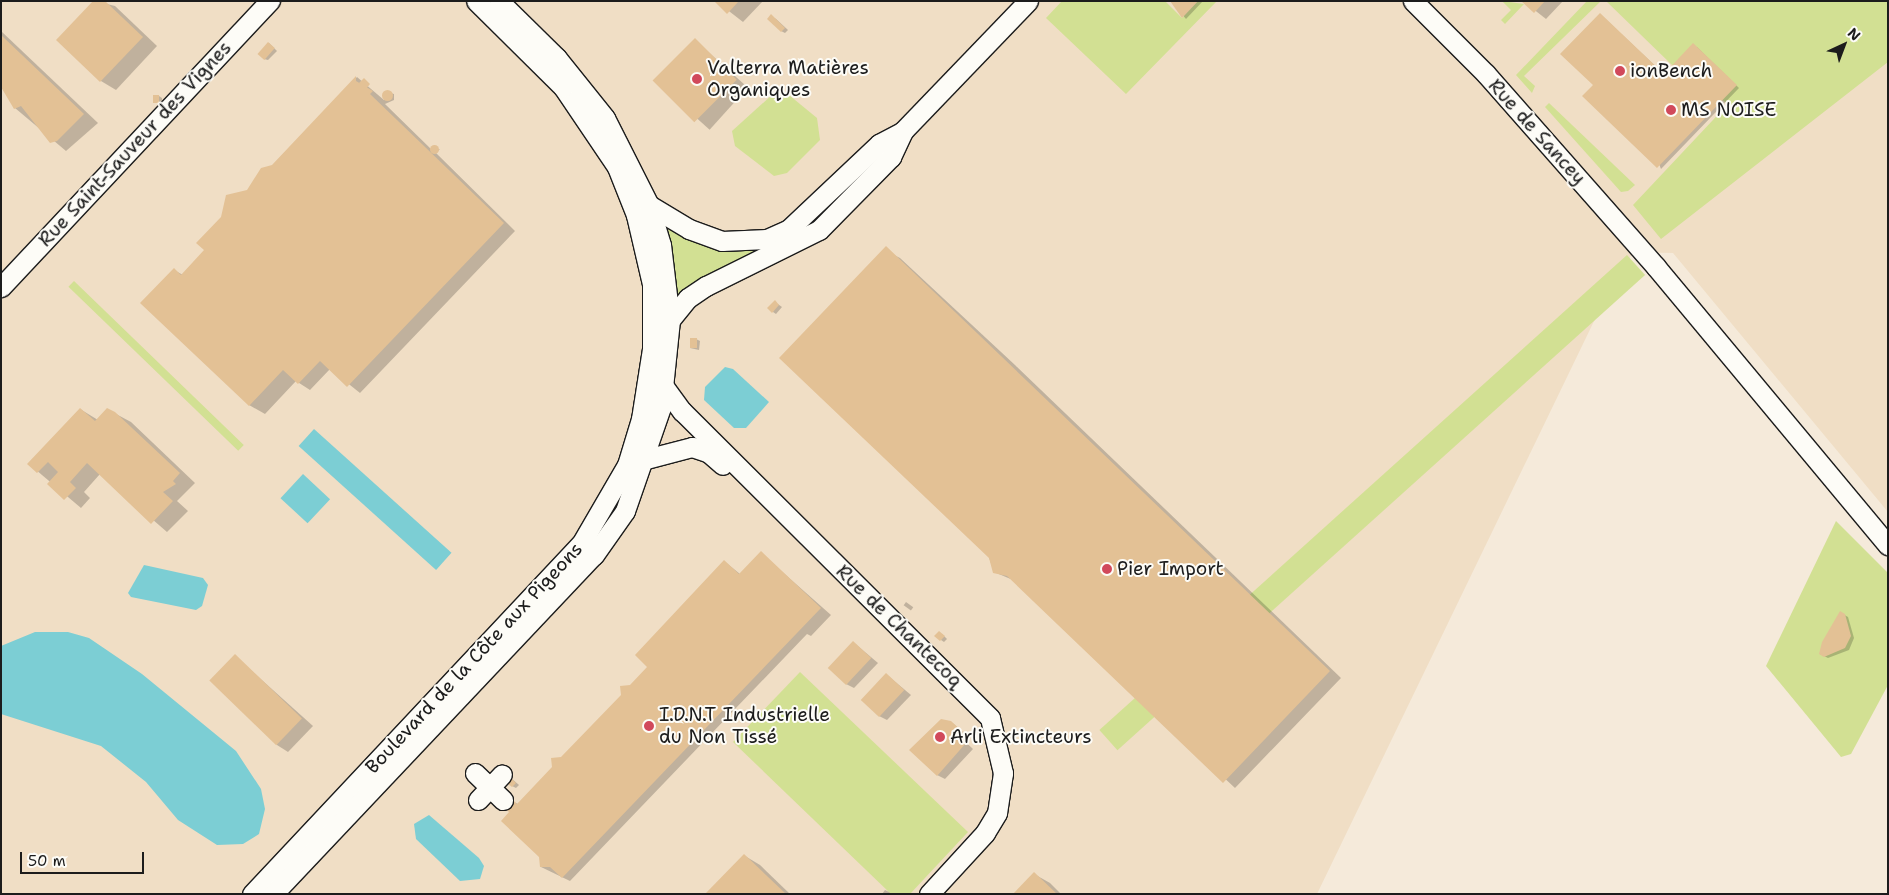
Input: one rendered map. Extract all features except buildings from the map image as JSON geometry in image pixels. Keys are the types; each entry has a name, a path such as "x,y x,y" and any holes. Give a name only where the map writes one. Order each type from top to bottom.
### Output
{"street":[{"name":"Rue Saint-Sauveur des Vignes","path":"1,287 270,1"},
{"name":"Boulevard de la Côte aux Pigeons","path":"252,894 581,544 627,465 641,419 652,350 652,284 636,215 617,168 563,87 476,1"},
{"name":"Boulevard de la Côte aux Pigeons","path":"273,894 594,555 625,511 646,459 665,388 670,320 661,245 649,205 605,118 557,58 499,1"},
{"path":"649,205 706,238 745,243 768,239 809,215 879,144 903,131 1028,1"},
{"name":"Rue de Sancey","path":"1413,1 1492,81 1656,267 1888,545"},
{"path":"670,320 688,298 706,286 819,230 891,157 903,131"},
{"name":"Rue de Chantecoq","path":"665,388 793,524 979,703 996,733 1003,773 994,819 929,894"},
{"path":"646,459 683,447 709,453 793,524"},
{"path":"475,773 493,790"}],"shaded area":[{"path":"1,1 1888,1 1888,512 1673,253 1633,252 1597,315 1317,894 1,894"}],"green space":[{"path":"1062,1 1165,1 1182,18 1198,1 1217,1 1126,94 1046,18"},
{"path":"1502,1 1524,4 1505,24 1501,20 1511,10"},
{"path":"1587,1 1601,1 1524,76 1535,86 1532,93 1516,75"},
{"path":"1606,1 1888,1 1888,62 1661,239 1633,205 1728,104 1672,65"},
{"path":"773,94 789,95 817,118 820,140 787,173 774,176 735,146 732,131"},
{"path":"1549,103 1635,185 1628,191 1621,192 1545,107"},
{"path":"875,153 886,155 818,224 674,300 660,218 767,243"},
{"path":"1627,255 1645,275 1117,750 1099,730"},
{"path":"74,281 244,445 238,451 68,287"},
{"path":"1836,521 1888,573 1888,685 1851,754 1841,757 1766,666"},
{"path":"800,672 968,832 910,894 891,894 733,742"}],"water":[{"path":"725,367 733,369 769,402 746,428 734,428 704,400 705,387"},
{"path":"314,429 451,553 436,570 299,446"},
{"path":"303,474 330,499 308,523 280,498"},
{"path":"144,565 203,578 208,585 202,606 196,610 131,597 128,593"},
{"path":"35,632 68,632 89,638 142,674 236,751 261,789 265,809 259,834 243,844 217,845 178,820 146,782 101,746 1,714 1,646"},
{"path":"429,815 479,858 484,866 480,879 460,881 416,839 414,824"}],"place":[{"name":"ionBench","path":"1620,71"},
{"name":"Valterra Matières Organiques","path":"697,79"},
{"name":"MS NOISE","path":"1671,110"},
{"name":"Pier Import","path":"1107,569"},
{"name":"I.D.N.T Industrielle du Non Tissé","path":"649,726"},
{"name":"Arli Extincteurs","path":"940,737"}]}
